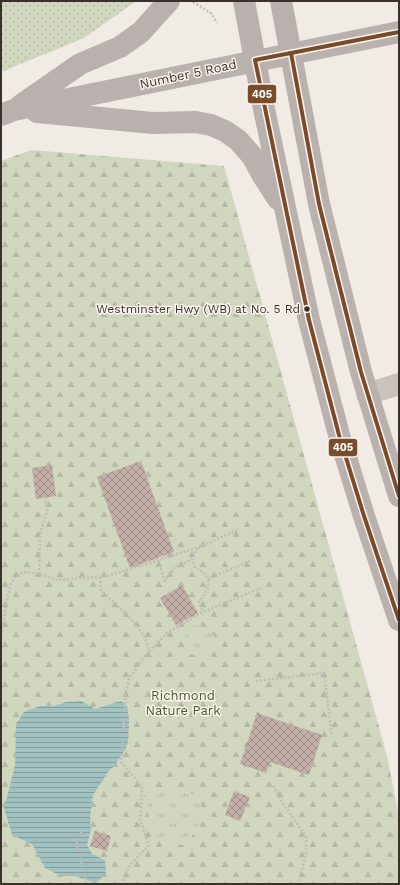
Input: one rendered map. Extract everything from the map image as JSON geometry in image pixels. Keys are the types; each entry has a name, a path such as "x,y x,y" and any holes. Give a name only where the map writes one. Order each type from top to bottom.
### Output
{"main road":[{"path":"7,112 80,64 120,47 136,36 156,17 169,1"},
{"path":"244,1 308,320 339,435 364,516 395,597 399,620"},
{"path":"281,1 292,53 319,204 367,394 399,496"},
{"name":"Number 5 Road","path":"7,112 255,60 399,32"},
{"path":"7,112 153,123 176,121 196,122 211,125 225,131 238,140 252,156 263,176 285,209"}],"lane":[{"path":"367,394 399,384"}],"path":[{"path":"193,2 212,13 217,22"},
{"path":"39,574 40,534 47,511 45,497"},
{"path":"1,636 6,599 11,583 16,576 24,572 39,574 57,580 108,576 198,547 238,530"},
{"path":"158,561 165,581 174,568 192,559 198,547"},
{"path":"192,559 195,568 204,573 208,579 208,590 199,602 203,612"},
{"path":"208,579 250,561"},
{"path":"100,577 101,590 134,622 144,636 150,651"},
{"path":"127,884 123,880 130,865 149,845 140,820 142,788 121,762 126,692 129,679 144,657 167,633 203,612 261,588"},
{"path":"256,681 324,673 332,737"},
{"path":"273,786 306,837 306,854 298,884"},
{"path":"82,832 76,840 86,884"}],"green space":[{"path":"1,1 136,1 84,38 1,72"},
{"name":"Richmond Nature Park","path":"31,150 224,166 387,756 399,816 399,884 1,884 1,161"},
{"path":"196,625 207,628 215,637 212,651 200,657 190,654 184,639 188,629"},
{"path":"166,787 199,796 203,817 186,846 159,840 151,823 146,793"}],"water":[{"path":"81,701 95,709 121,701 127,706 129,721 128,741 125,750 93,795 90,816 91,830 87,845 92,854 105,860 106,873 96,883 75,876 61,876 45,868 32,844 12,835 4,808 15,766 16,724 24,712 40,706 54,706 66,702"}],"building":[{"path":"141,461 174,552 130,568 97,477"},
{"path":"52,465 56,496 36,499 32,468"},
{"path":"182,585 198,613 176,625 160,598"},
{"path":"257,713 322,735 309,775 270,762 266,773 240,764"},
{"path":"234,791 250,797 240,821 225,815"},
{"path":"95,831 111,836 107,851 90,846"}],"transit line":[{"name":"405","path":"399,32 255,60 309,320 339,435 364,516 399,620"},
{"name":"405","path":"291,53 319,204 361,372 399,496"}],"place":[{"name":"Westminster Hwy (WB) at No. 5 Rd","path":"307,309"}]}
